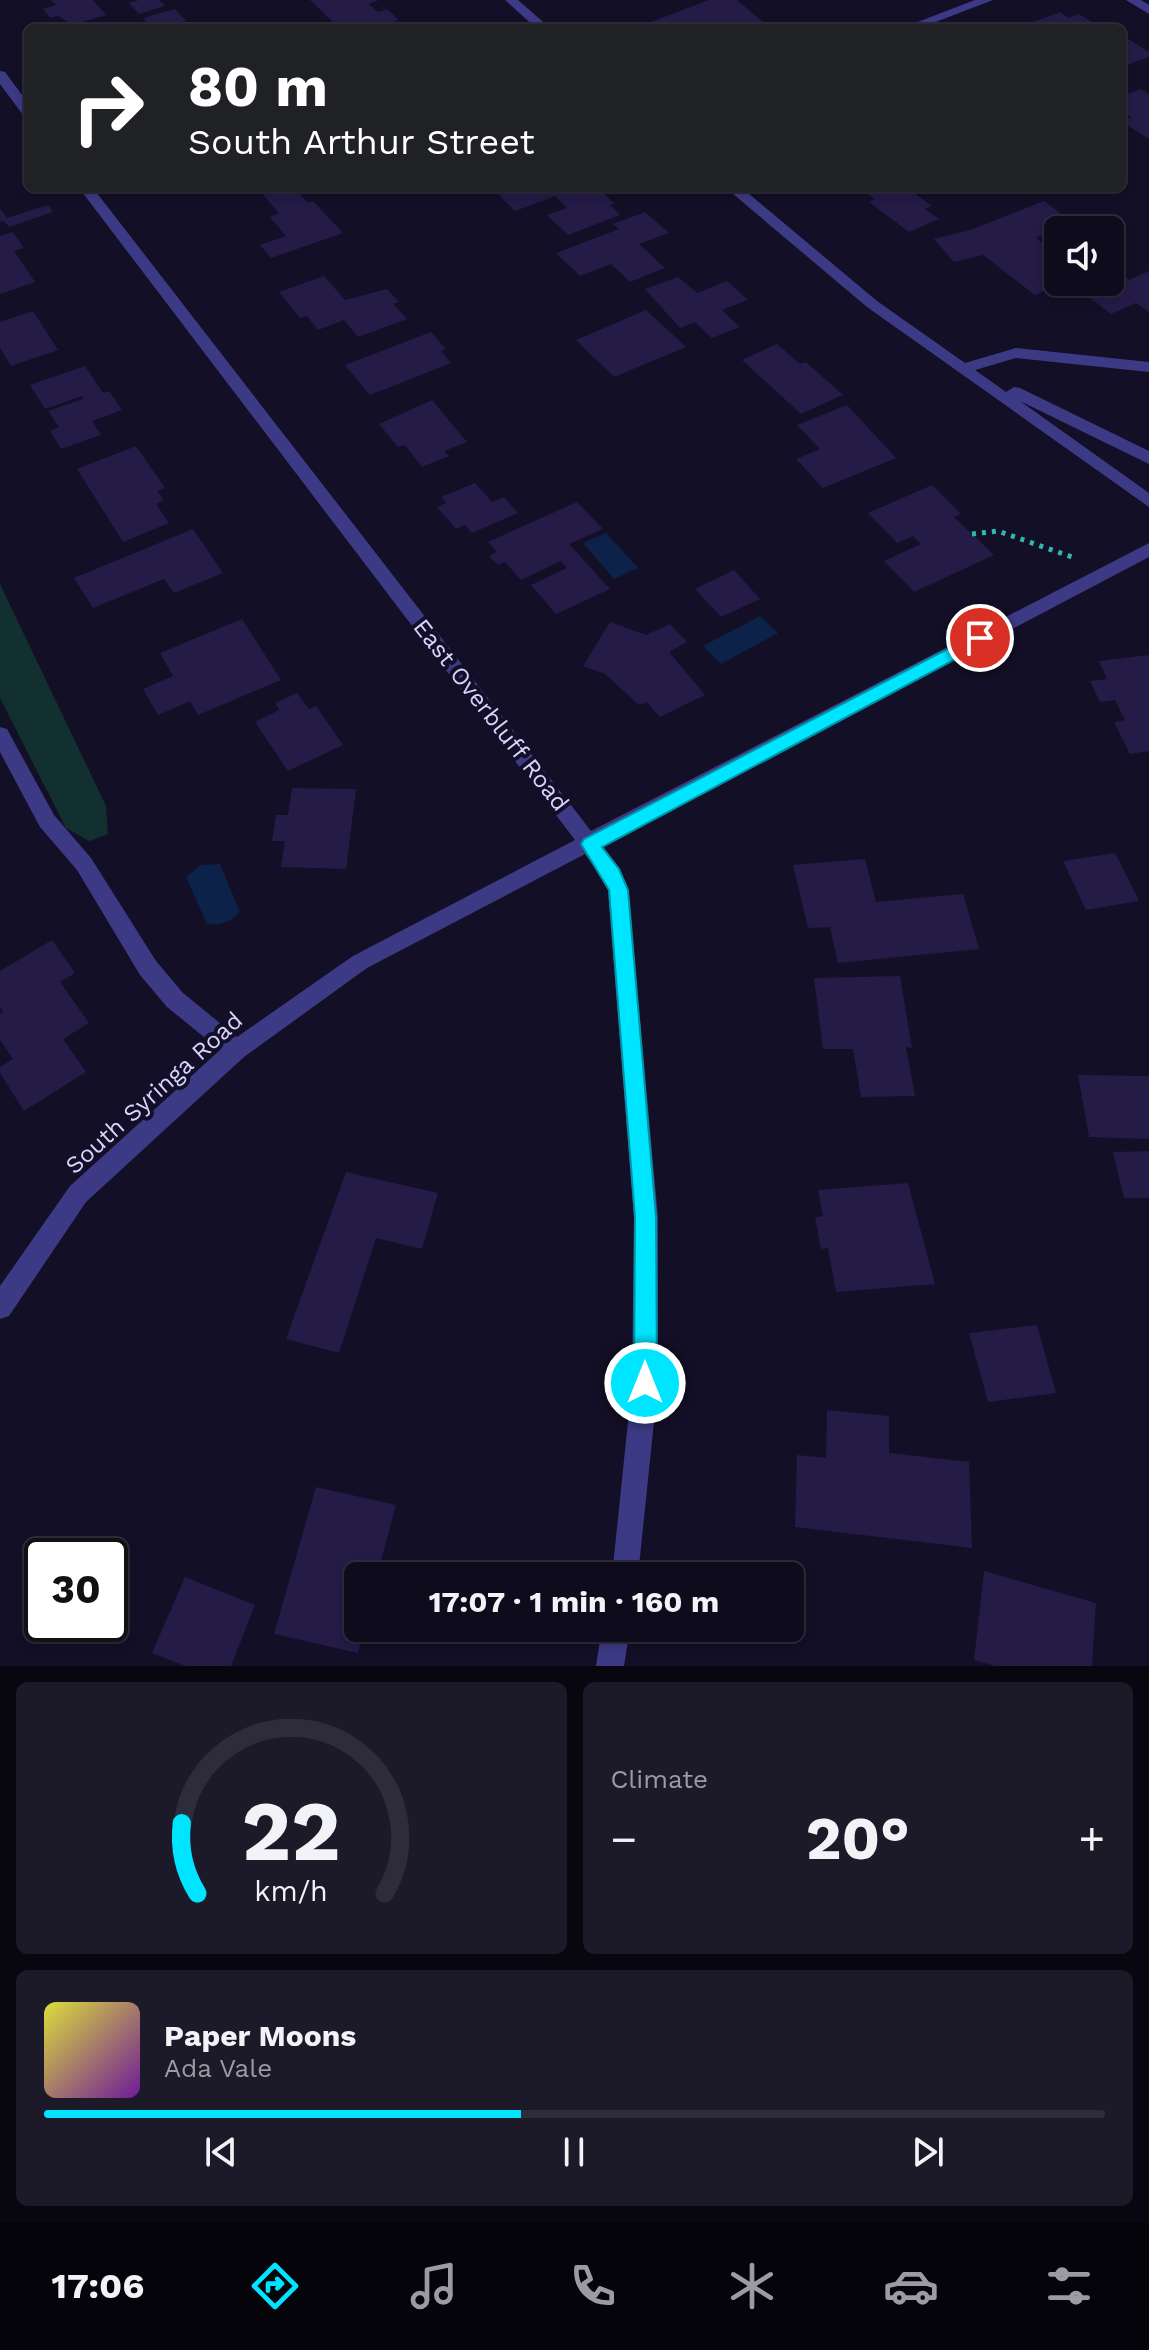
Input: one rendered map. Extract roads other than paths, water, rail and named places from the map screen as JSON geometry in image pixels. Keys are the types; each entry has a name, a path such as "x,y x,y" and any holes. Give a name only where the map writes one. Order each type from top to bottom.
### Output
{"street":[{"path":"511,0 539,24"},
{"path":"919,24 987,0"},
{"path":"1132,0 1149,10"},
{"path":"0,75 24,107"},
{"name":"East Overbluff Road","path":"89,192 613,875 618,890 646,1217 645,1383 626,1562"},
{"path":"738,192 872,304 1149,501"},
{"path":"964,368 1016,353 1149,367"},
{"path":"964,368 1149,458"},
{"name":"South Syringa Road","path":"0,1307 78,1194 236,1050 360,962 1149,549"},
{"path":"0,734 47,821 84,864 148,968 175,1000 236,1050"},
{"path":"610,1666 614,1642"}],"water":[{"path":"606,533 638,568 614,579 583,543"},
{"path":"760,616 778,633 721,664 703,646"},
{"path":"220,864 240,912 225,922 207,924 186,877 201,865"}]}
